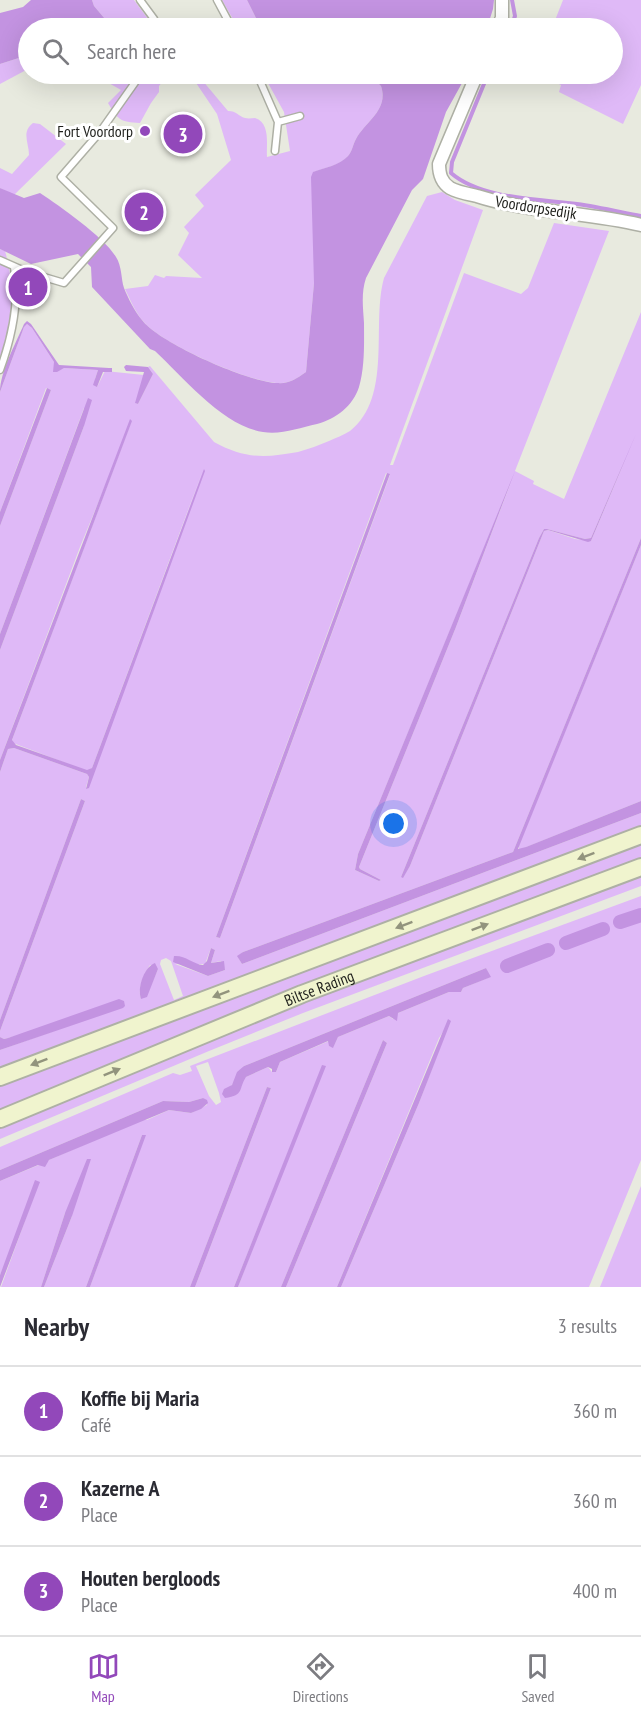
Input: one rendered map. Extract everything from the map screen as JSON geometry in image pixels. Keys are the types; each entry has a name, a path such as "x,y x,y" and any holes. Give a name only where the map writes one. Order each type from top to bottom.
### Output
{"main road":[{"name":"Biltse Rading","path":"0,1077 641,835"},
{"name":"Biltse Rading","path":"0,1119 302,994 641,867"}],"street":[{"path":"502,0 502,18"},
{"name":"Voordorpsedijk","path":"473,84 439,164 439,173 443,182 451,188 505,205 607,218 641,225"}],"lane":[{"path":"140,0 153,18"},
{"path":"217,0 227,18"},
{"path":"0,260 14,267 64,283 113,228 61,177 100,132 134,84"},
{"path":"261,84 278,122 275,152"},
{"path":"278,122 300,116"},
{"path":"0,370 15,318 17,282 14,267"}],"shaded area":[{"path":"31,0 92,0 104,18 18,18 18,58 0,64 0,13 23,7"},
{"path":"92,0 134,0 147,18 104,18"},
{"path":"222,0 247,0 256,18 232,18"},
{"path":"247,0 494,0 490,18 256,18"},
{"path":"563,0 641,0 641,85 623,124 559,92 561,85 559,84 623,84 623,18 556,18"},
{"path":"18,58 18,74 0,84 0,64"},
{"path":"110,84 161,84 159,92 140,123 124,121 117,117 108,103 121,90"},
{"path":"197,84 205,84 228,111 260,121 266,129 267,157 290,151 284,112 269,84 379,84 381,86 383,94 379,109 356,139 349,154 337,164 314,172 314,283 306,372 289,382 276,383 246,376 205,360 167,340 143,321 125,289 148,286 155,275 164,278 166,276 202,278 178,255 189,233 184,227 204,206 195,195 231,160 217,114"},
{"path":"379,84 461,84 446,112 423,179 412,190 366,278 363,295 364,355 359,387 348,406 331,419 276,433 248,428 233,421 191,387 155,351 150,349 92,287 91,267 78,254 31,264 0,249 0,188 24,198 40,193 81,223 110,249 118,261 124,288 130,300 139,317 151,329 185,350 226,369 264,381 285,383 306,372 314,283 311,177 313,172 336,164 348,156 356,139 379,109 383,94"},
{"path":"33,123 40,124 66,144 14,195 0,188 0,168 12,174 29,155 26,134"},
{"path":"442,192 455,200 483,210 390,465 393,465 464,273 521,294 528,288 554,223 609,231 515,471 534,481 533,484 564,499 641,312 641,538 513,852 243,952 238,957 242,964 641,813 641,827 11,1065 0,1067 0,1050 125,1006 4,1039 0,1037 0,1031 85,801 81,799 0,1020 0,772 8,749 14,748 87,774 89,777 87,789 203,470 92,768 87,771 13,743 12,740 132,420 80,547 0,760 0,650 84,426 84,408 0,634 0,526 51,390 46,388 0,512 0,392 24,327 27,324 32,328 54,362 54,371 64,368 98,370 95,379 97,387 105,371 144,375 136,403 138,404 153,374 148,367 150,366 214,442 225,448 255,456 306,450 350,431 363,417 372,399 376,380 379,317 384,278 427,196","holes":["626,458 591,541 575,539 548,530 544,531 410,866 401,877 544,529 585,539 591,538","386,473 390,475 220,938 216,937","511,482 456,627 359,867 381,880 355,870 358,854","211,948 215,950 211,963 221,961 225,970 208,976 175,964 205,964","166,958 171,961 183,996 174,1000 160,964 161,960","150,965 158,969 141,999 141,986"]},
{"path":"0,249 5,251 11,278 11,305 0,358"},
{"path":"27,321 59,365 112,368 112,372 103,372 97,387 93,385 98,370 64,368 53,372 54,362 27,324 0,392 5,367 24,324"},
{"path":"126,365 148,367 153,374 138,404 135,403 144,372 126,371 124,367"},
{"path":"47,388 51,390 0,526 0,512"},
{"path":"88,398 92,400 84,426 0,650 0,634"},
{"path":"130,419 132,421 12,740 16,745 87,770 92,768 204,469 89,788 86,789 89,777 87,774 14,748 8,749 0,772 0,760"},
{"path":"636,434 591,541 548,530 544,531 410,866 403,878 401,877 539,538 544,529 547,529 585,539 591,538"},
{"path":"515,471 456,627 359,867 381,880 379,881 355,870 358,854"},
{"path":"387,473 390,474 220,938 216,937"},
{"path":"641,538 641,545 518,849 641,801 641,813 242,964 237,956 243,952 513,852"},
{"path":"641,545 641,801 519,850 519,845"},
{"path":"81,799 85,801 0,1031 0,1020"},
{"path":"641,843 641,858 271,999 0,1111 0,1085"},
{"path":"641,874 641,886 303,1013 0,1139 0,1127 304,1002"},
{"path":"641,896 641,1160 589,1287 341,1287 419,1103 450,1021 439,1038 337,1287 286,1287 387,1043 383,1040 281,1287 238,1287 323,1065 234,1287 195,1287 271,1088 267,1087 190,1287 90,1287 145,1135 142,1135 86,1287 44,1287 72,1216 65,1213 41,1287 1,1287 39,1182 0,1275 0,1181 143,1119 147,1120 169,1110 191,1113 207,1105 203,1098 189,1102 163,1101 0,1170 0,1147 173,1073 180,1075 192,1071 190,1066","holes":["486,968 490,977 463,988 461,992 449,992 398,1013 393,1019 389,1016 338,1037 333,1047 329,1046 329,1041 280,1062 276,1072 272,1072 268,1067 246,1077 222,1094 232,1085 244,1066","208,1062 221,1102 216,1105 209,1096 196,1066"]},
{"path":"211,948 215,950 211,963 224,961 225,970 208,976 173,962 174,956 178,956 203,965 207,961"},
{"path":"155,963 158,969 147,997 141,999 142,978"},
{"path":"486,968 491,977 463,988 461,992 449,992 398,1013 397,1021 389,1016 338,1037 333,1048 329,1046 328,1041 280,1062 276,1072 272,1072 272,1069 268,1067 246,1077 236,1095 225,1098 222,1094 224,1089 232,1085 237,1072 244,1066"},
{"path":"119,999 124,1001 123,1008 0,1050 0,1037 8,1038"},
{"path":"448,1019 451,1021 419,1103 341,1287 337,1287"},
{"path":"383,1040 387,1043 286,1287 281,1287"},
{"path":"322,1065 326,1066 238,1287 234,1287"},
{"path":"267,1087 271,1088 195,1287 190,1287"},
{"path":"203,1098 208,1103 201,1109 191,1113 169,1110 49,1160 45,1167 38,1165 0,1181 0,1170 163,1101 189,1102"},
{"path":"142,1135 146,1135 90,1287 86,1287"},
{"path":"87,1159 91,1159 72,1216 44,1287 41,1287 65,1213"},
{"path":"35,1180 40,1182 0,1287 0,1275"},
{"path":"641,1186 641,1287 600,1287"}],"waterway":[{"path":"512,0 514,18"},
{"path":"484,84 452,162 451,173 463,182 494,193 585,205 641,216"},
{"path":"620,922 641,915"},
{"path":"566,943 603,929"},
{"path":"507,966 548,950"}],"place":[{"name":"Fort Voordorp","path":"145,131"},
{"name":"Houten bergloods","path":"183,134"},
{"name":"Kazerne A","path":"144,212"},
{"name":"Koffie bij Maria","path":"28,287"}]}
